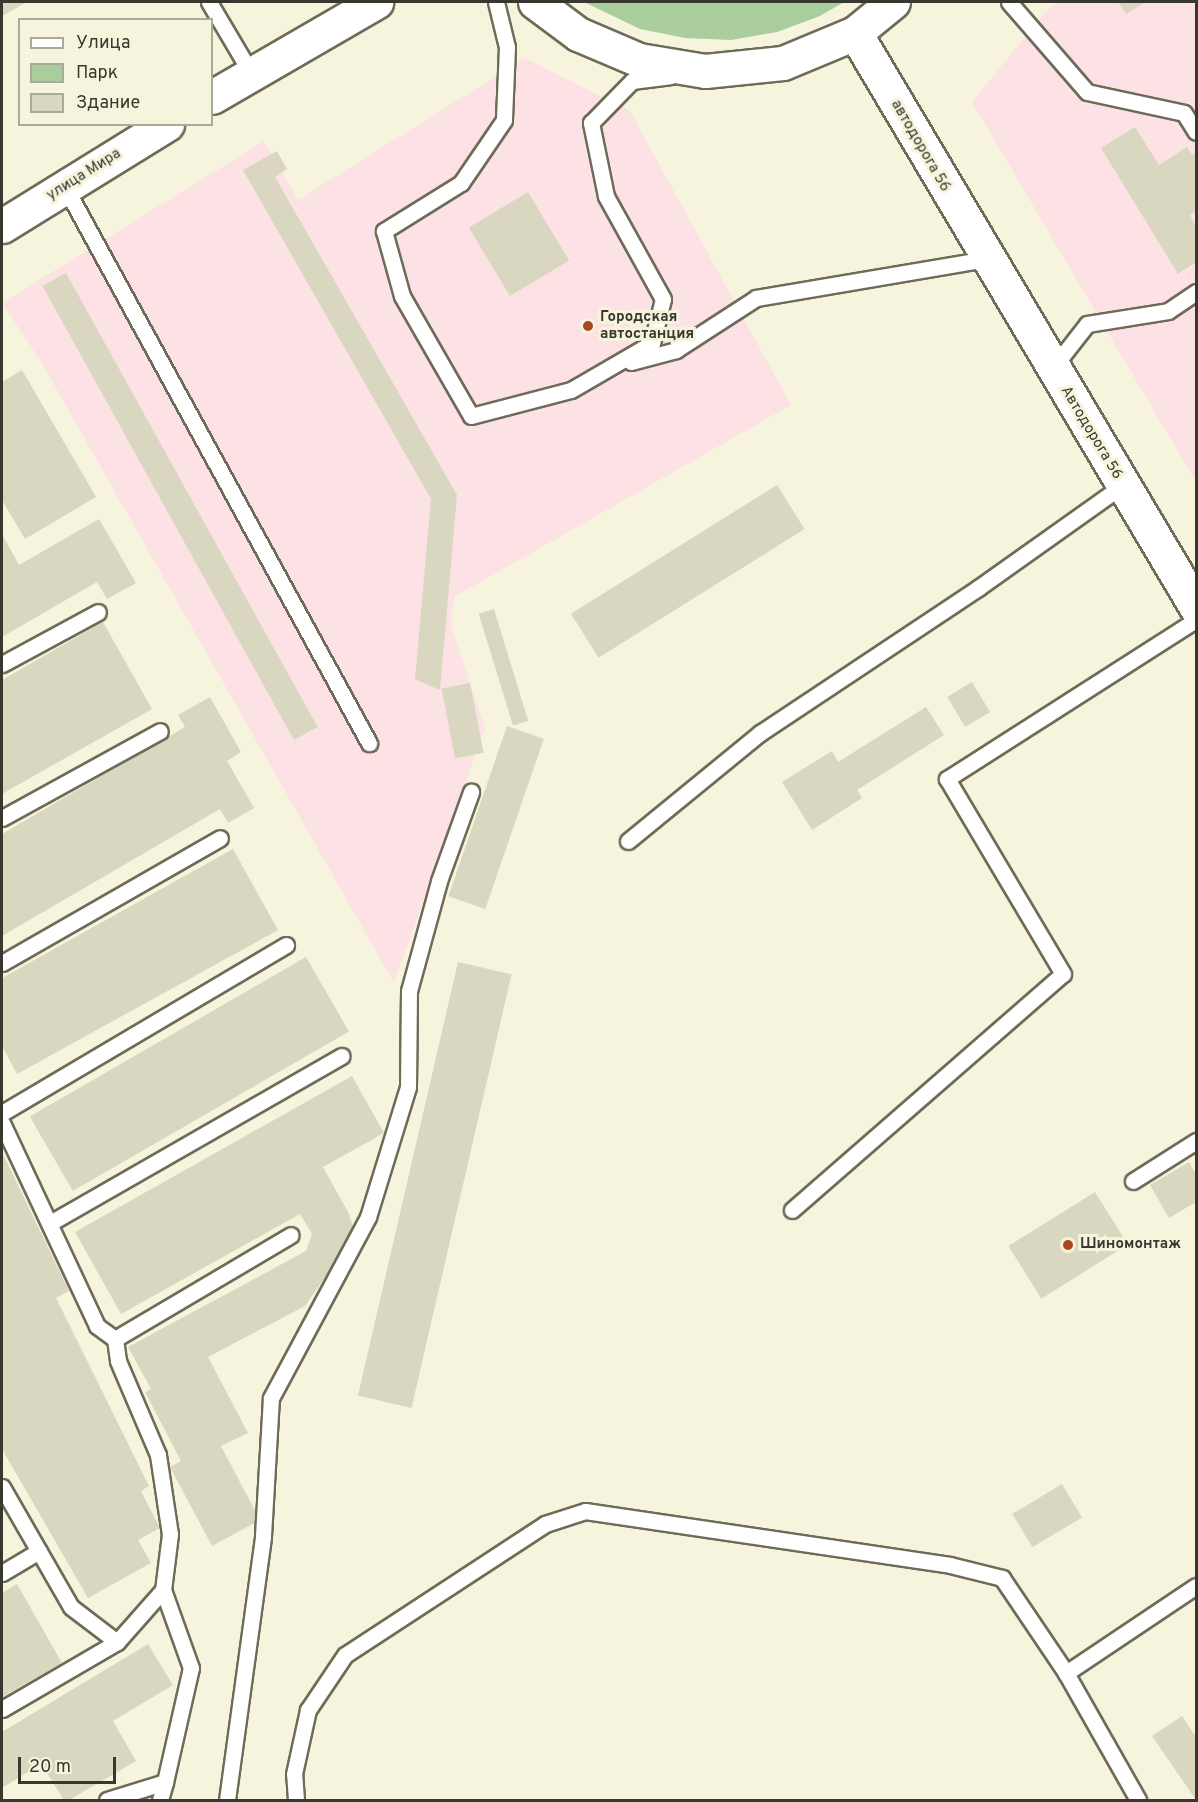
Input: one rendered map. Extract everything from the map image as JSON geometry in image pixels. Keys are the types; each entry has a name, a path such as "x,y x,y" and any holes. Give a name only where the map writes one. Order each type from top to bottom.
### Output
{"main road":[{"path":"213,96 376,2"},
{"path":"535,2 578,34 639,60 705,71 783,63 855,33 893,2"},
{"name":"автодорога 56","path":"855,33 986,259"},
{"name":"улица Мира","path":"2,226 164,126"},
{"name":"Автодорога 56","path":"986,259 1197,607"}],"lane":[{"path":"209,2 251,73"},
{"path":"496,2 507,47 504,120 461,183 384,231 402,296 471,416 571,390 652,344 663,299 606,196 591,123 632,81 705,71"},
{"path":"1009,2 1088,92 1185,113 1197,132"},
{"path":"65,187 369,743"},
{"path":"614,366 676,350 756,298 986,259"},
{"path":"1052,369 1087,324 1168,311 1197,292"},
{"path":"628,842 760,733 978,588 1123,485"},
{"path":"2,664 98,612"},
{"path":"792,1210 1063,974 947,779 1197,620"},
{"path":"2,818 160,731"},
{"path":"227,1800 263,1536 271,1398 368,1217 408,1087 409,991 439,881 471,792"},
{"path":"2,963 220,838"},
{"path":"2,1113 286,945"},
{"path":"50,1223 342,1056"},
{"path":"2,1123 98,1326 116,1339 118,1361 158,1455 170,1534 163,1590 191,1668 164,1792 107,1800"},
{"path":"1133,1181 1197,1141"},
{"path":"116,1339 291,1235"},
{"path":"2,1486 71,1607 117,1642"},
{"path":"296,1800 294,1774 308,1710 345,1655 545,1524 585,1511 950,1565 1002,1578 1066,1673 1138,1800"},
{"path":"2,1573 39,1551"},
{"path":"1066,1673 1197,1586"},
{"path":"2,1709 117,1642 163,1590"}],"shaded area":[{"path":"1059,2 1196,2 1196,482 972,102 1046,11"},
{"path":"525,58 630,111 791,405 454,597 451,626 485,728 394,983 40,360 2,303 264,141 298,200"}],"green space":[{"path":"584,2 844,2 820,16 777,32 731,40 685,38 640,29"}],"building":[{"path":"2,2 27,2 2,16"},
{"path":"1118,2 1146,2 1126,14"},
{"path":"1135,127 1159,165 1187,147 1192,155 1196,152 1196,211 1190,215 1196,227 1196,262 1178,274 1101,148"},
{"path":"277,151 287,169 275,177 457,495 440,690 415,679 431,499 243,170"},
{"path":"528,192 569,261 510,296 469,228"},
{"path":"66,273 318,727 294,740 42,286"},
{"path":"22,370 96,497 25,539 2,500 2,382"},
{"path":"777,485 805,529 598,658 571,614"},
{"path":"99,519 136,583 107,599 97,582 2,637 2,534 19,565"},
{"path":"494,609 528,721 513,726 479,614"},
{"path":"103,622 152,709 2,794 2,680"},
{"path":"972,682 990,712 965,727 947,697"},
{"path":"470,683 484,753 455,758 442,689"},
{"path":"210,697 241,752 227,761 254,808 228,823 220,809 2,936 2,834 185,727 178,715"},
{"path":"926,707 944,735 857,790 862,798 812,830 782,782 832,751 838,762"},
{"path":"507,726 544,739 485,909 448,896"},
{"path":"233,849 278,930 17,1074 2,1046 2,978"},
{"path":"306,957 349,1031 73,1191 30,1116"},
{"path":"458,962 512,974 411,1408 358,1396"},
{"path":"352,1076 384,1133 323,1167 349,1214 355,1234 305,1306 208,1357 248,1433 221,1446 260,1520 212,1546 170,1467 181,1461 145,1392 151,1389 128,1347 306,1251 312,1234 300,1214 121,1314 75,1232"},
{"path":"2,1152 69,1291 56,1298 149,1486 141,1491 160,1528 138,1540 151,1563 88,1598 2,1449"},
{"path":"1189,1162 1196,1174 1196,1202 1169,1218 1150,1185"},
{"name":"Шиномонтаж","path":"1095,1192 1128,1245 1041,1299 1008,1246"},
{"path":"1062,1484 1082,1517 1032,1547 1012,1514"},
{"path":"17,1584 62,1663 2,1697 2,1593"},
{"path":"148,1644 173,1685 113,1721 136,1761 69,1800 64,1800 41,1764 2,1788 2,1732"},
{"path":"1182,1716 1196,1737 1196,1800 1152,1736"}],"place":[{"name":"Городская автостанция","path":"588,326"},
{"name":"Шиномонтаж","path":"1068,1245"}]}
